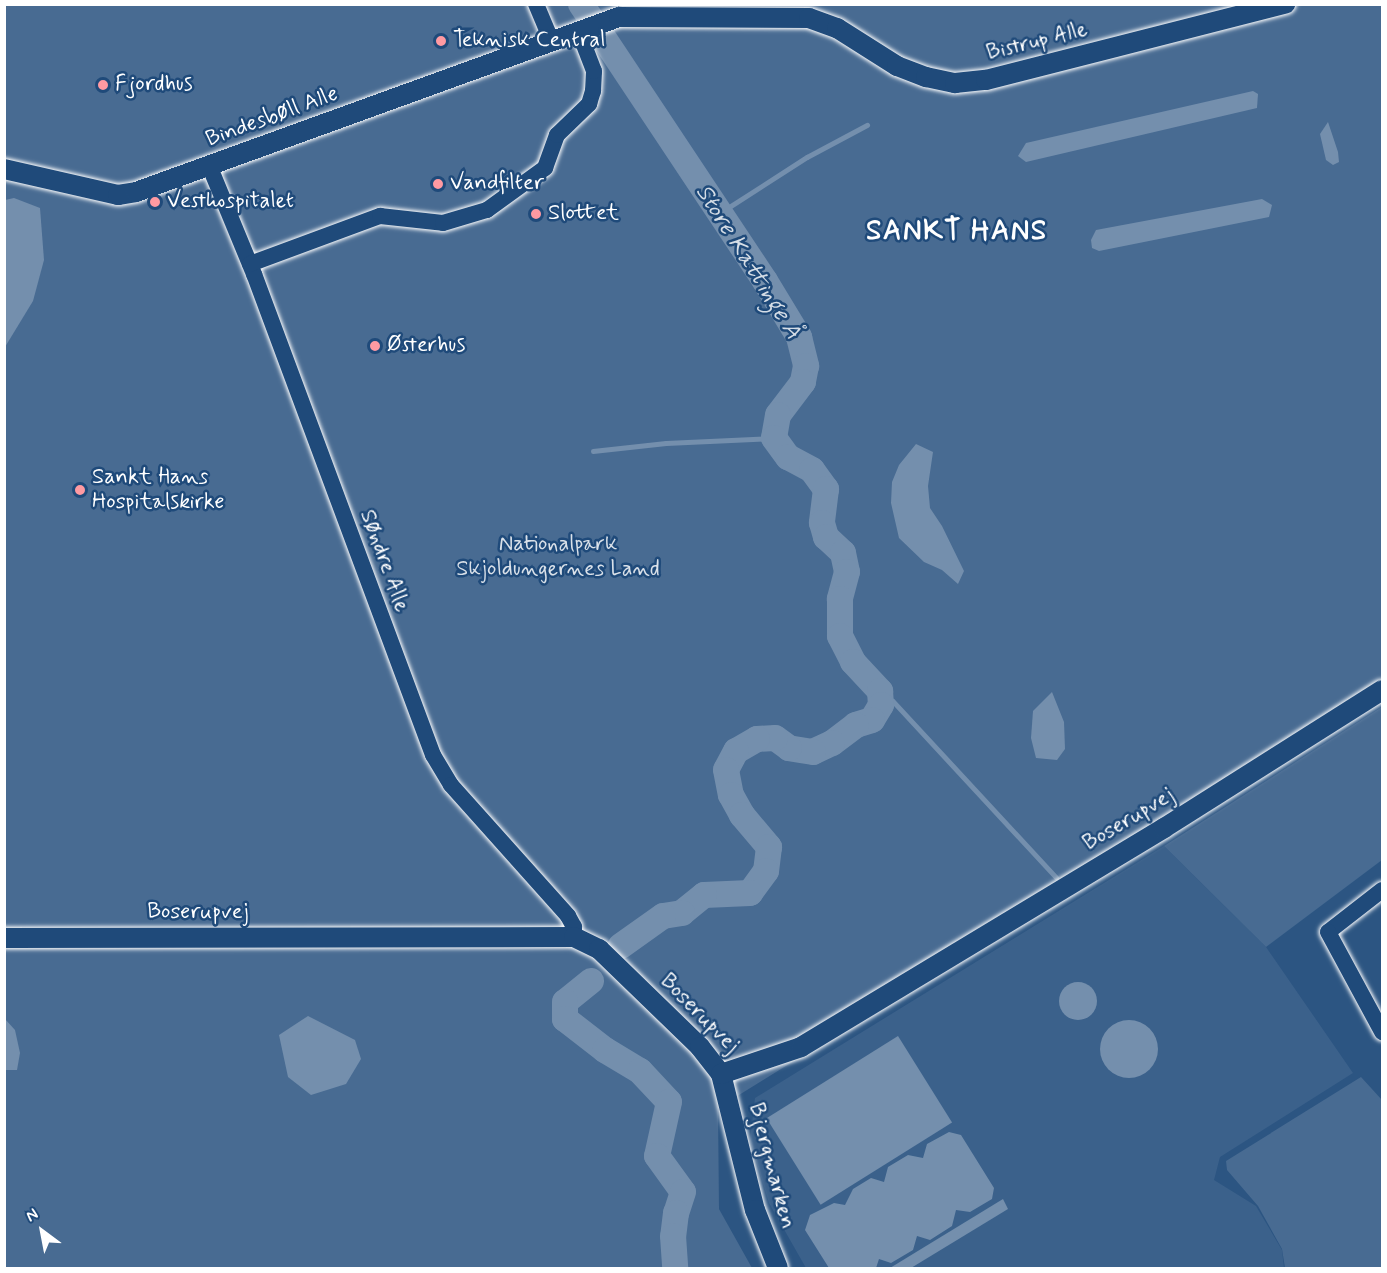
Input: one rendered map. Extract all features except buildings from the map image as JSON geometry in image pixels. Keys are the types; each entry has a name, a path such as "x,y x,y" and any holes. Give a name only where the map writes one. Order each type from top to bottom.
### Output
{"street":[{"path":"536,4 552,42"},
{"name":"Bistrup Alle","path":"809,18 837,28 897,66 926,77 955,83 986,80 1285,4"},
{"name":"Bindesbøll Alle","path":"4,169 118,195 159,186 209,165 552,42 579,32 619,11 809,18"},
{"path":"250,264 380,216 442,224 487,210 545,168 557,135 589,104 593,91 594,71 579,32"},
{"name":"Søndre Alle","path":"209,165 250,264 433,755 451,784 568,916 574,927 574,937"},
{"name":"Boserupvej","path":"4,938 574,937 599,949 700,1047 721,1074 801,1047 1164,828 1383,690"},
{"path":"1383,890 1328,932 1383,1032"},
{"name":"Bjergmarken","path":"721,1074 755,1210 778,1269"}],"shaded area":[{"path":"1253,91 1258,94 1257,108 1026,162 1018,156 1026,143"},
{"path":"1328,122 1338,152 1339,162 1333,165 1326,160 1320,134"},
{"path":"14,198 40,208 44,260 33,301 5,347 5,200"},
{"path":"1262,199 1272,205 1269,217 1099,251 1092,248 1091,240 1096,230"},
{"path":"916,444 933,452 928,486 930,508 942,526 964,571 958,584 942,570 924,562 899,538 891,503 892,482 899,465"},
{"path":"1052,692 1064,722 1065,749 1057,760 1036,758 1031,738 1033,711"},
{"path":"1164,846 1266,947 1353,1073 1220,1157 1214,1180 1256,1206 1282,1250 1284,1268 806,1268 769,1203 750,1140 755,1098"},
{"path":"1078,982 1091,988 1097,1001 1091,1014 1078,1020 1065,1014 1059,1001 1065,988"},
{"path":"308,1016 355,1040 361,1059 346,1084 311,1095 288,1077 279,1035"},
{"path":"5,1019 15,1030 20,1053 17,1070 5,1070"},
{"path":"1123,1020 1135,1020 1150,1028 1158,1043 1158,1055 1150,1070 1135,1078 1123,1078 1108,1070 1100,1055 1100,1043 1108,1028"},
{"path":"898,1036 952,1123 821,1205 767,1118"},
{"path":"949,1132 961,1135 994,1188 992,1199 970,1212 956,1210 952,1226 930,1240 917,1236 913,1250 891,1263 879,1259 876,1268 829,1268 805,1230 810,1215 834,1203 845,1205 853,1189 871,1178 884,1182 888,1167 908,1155 923,1158 927,1144"},
{"path":"1003,1199 1008,1209 911,1268 890,1268"}],"green space":[{"name":"Nationalpark Skjoldungernes Land","path":"5,5 1382,5 1382,697 718,1108 719,1209 752,1268 5,1268"},
{"path":"1382,707 1382,860 1266,947 1164,846"},
{"path":"1361,1077 1382,1100 1382,1268 1285,1268 1282,1249 1258,1206 1227,1170 1226,1161"}],"waterway":[{"name":"Store Kattinge Å","path":"581,4 765,281 799,337 806,366 803,382 778,415 774,438 788,457 812,470 826,489 822,523 826,537 843,553 847,572 840,599 840,636 853,662 880,691 881,705 872,720 856,725 832,743 813,752 789,748 775,738 757,739 736,751 726,770 731,795 742,815 769,847 766,871 750,893 704,895 682,913 663,916 621,946"},
{"path":"720,213 807,157 867,125"},
{"path":"593,451 666,443 774,438"},
{"path":"880,691 893,701 1056,877"},
{"name":"Store Kattinge Å","path":"591,981 565,1002 565,1019 605,1050 640,1071 669,1102 657,1156 683,1192 676,1213 673,1236 675,1268"}],"place":[{"name":"Teknisk Central","path":"441,41"},
{"name":"Fjordhus","path":"103,85"},
{"name":"Vandfilter","path":"438,184"},
{"name":"Vesthospitalet","path":"155,202"},
{"name":"Slottet","path":"536,214"},
{"name":"Østerhus","path":"375,346"},
{"name":"Sankt Hans Hospitalskirke","path":"80,490"}],"district":[{"name":"SANKT HANS","path":"957,232"}]}
